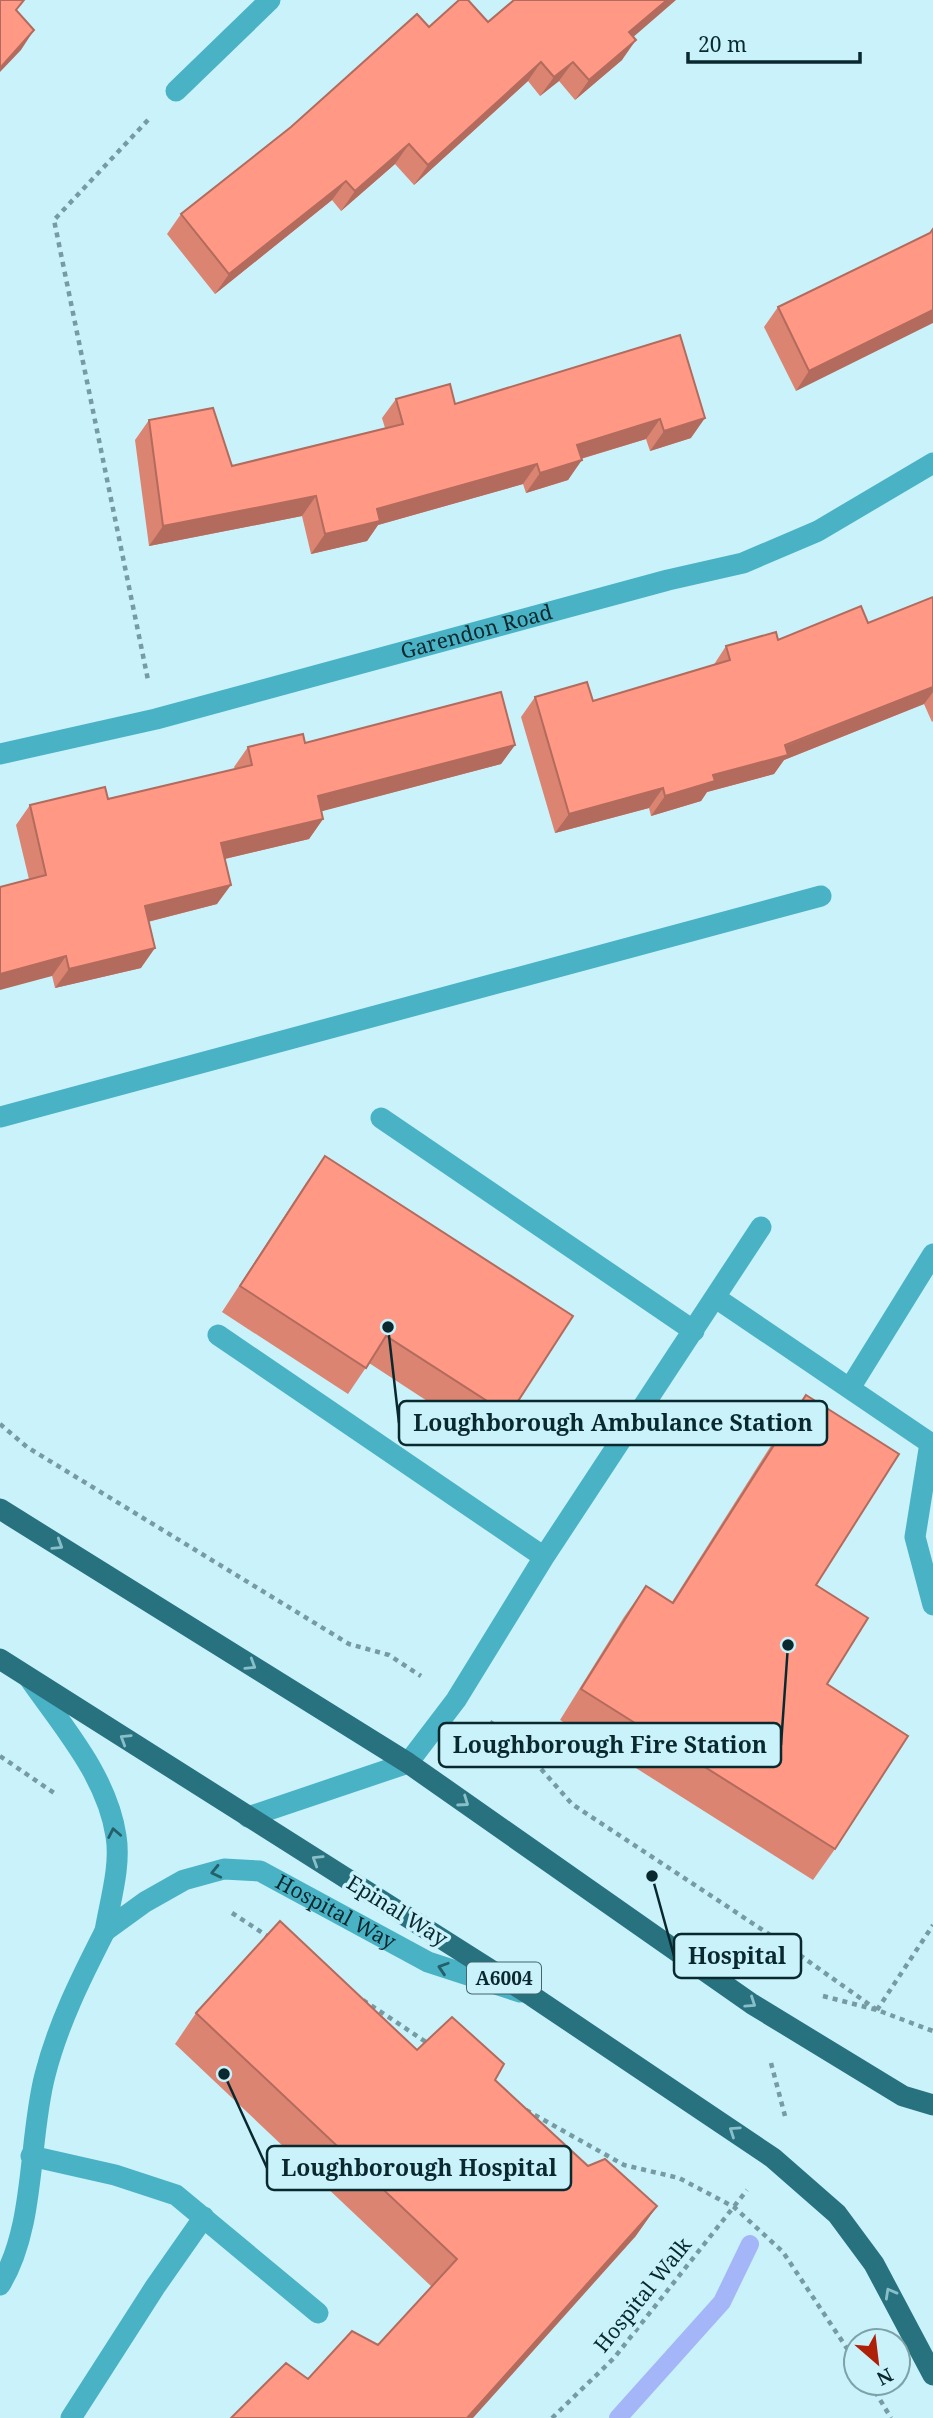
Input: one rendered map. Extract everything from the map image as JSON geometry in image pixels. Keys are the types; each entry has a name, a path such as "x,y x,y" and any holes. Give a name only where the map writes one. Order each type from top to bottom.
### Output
{"main road":[{"path":"0,1509 408,1763 752,2004 903,2096 933,2105"},
{"name":"Epinal Way","path":"0,1659 532,1996 773,2158 837,2214 874,2264 933,2375"}],"street":[{"path":"176,91 269,0"},
{"name":"Garendon Road","path":"0,754 156,719 668,580 743,563 817,531 933,463"},
{"path":"0,1117 821,896"},
{"path":"381,1118 694,1331"},
{"path":"248,1817 408,1763 456,1700 544,1557 761,1227"},
{"path":"850,1388 933,1254"},
{"path":"716,1298 930,1443 915,1537 933,1605"},
{"path":"218,1335 544,1557"},
{"name":"Hospital Way","path":"0,2285 7,2274 23,2219 44,2076 69,2002 105,1931 116,1872 117,1837 101,1783 30,1678"},
{"name":"Hospital Way","path":"105,1931 145,1902 184,1880 224,1869 260,1871 428,1962 532,1996"},
{"path":"31,2156 115,2175 176,2195 318,2313"},
{"path":"71,2418 204,2217"}],"path":[{"path":"156,719 54,220 176,91"},
{"path":"0,1424 27,1447 349,1644 389,1655"},
{"path":"512,1736 572,1804 787,1946 877,2010"},
{"path":"0,1756 62,1799"},
{"path":"228,1911 282,1945"},
{"path":"877,2010 933,1925"},
{"path":"820,1995 877,2010 933,2031"},
{"path":"358,1996 434,2048"},
{"path":"518,2105 624,2165 679,2178 734,2207 783,2252 842,2341"},
{"name":"Hospital Walk","path":"552,2418 614,2358 750,2186"},
{"path":"878,2397 891,2418"}],"building":[{"path":"0,0 24,0 16,10 34,30 0,68"},
{"path":"459,0 468,0 488,22 514,0 667,0 629,32 636,40 589,80 573,62 554,77 541,62 428,165 409,144 355,191 346,181 229,274 181,214 291,127 417,14 429,27"},
{"path":"933,229 933,310 809,371 778,307 930,233"},
{"path":"680,335 705,418 664,431 660,419 577,445 582,460 540,473 537,464 377,509 380,521 325,534 316,496 163,526 149,420 213,408 232,466 403,424 396,399 450,384 455,404"},
{"path":"933,597 933,687 785,745 788,755 713,775 715,781 665,796 663,788 569,814 535,697 587,682 593,701 730,660 726,646 776,632 778,640 861,606 868,623"},
{"path":"501,692 515,745 318,796 323,819 221,843 231,885 145,906 155,948 69,969 66,956 0,974 0,887 46,875 30,805 105,787 108,799 252,765 248,747 303,734 305,743"},
{"path":"325,1156 573,1316 509,1415 386,1336 366,1368 240,1286"},
{"path":"806,1395 899,1454 816,1585 868,1618 827,1684 908,1736 835,1849 581,1689 646,1586 673,1603"},
{"path":"280,1921 417,2050 452,2017 504,2064 495,2080 588,2166 605,2159 657,2206 467,2418 231,2418 286,2363 308,2379 352,2331 378,2345 457,2259 196,2013"}],"waterway":[{"path":"618,2418 722,2302 750,2244"}],"place":[{"name":"Loughborough Ambulance Station","path":"388,1327"},
{"name":"Loughborough Fire Station","path":"788,1645"},
{"name":"Hospital","path":"652,1876"},
{"name":"Loughborough Hospital","path":"224,2074"}]}
